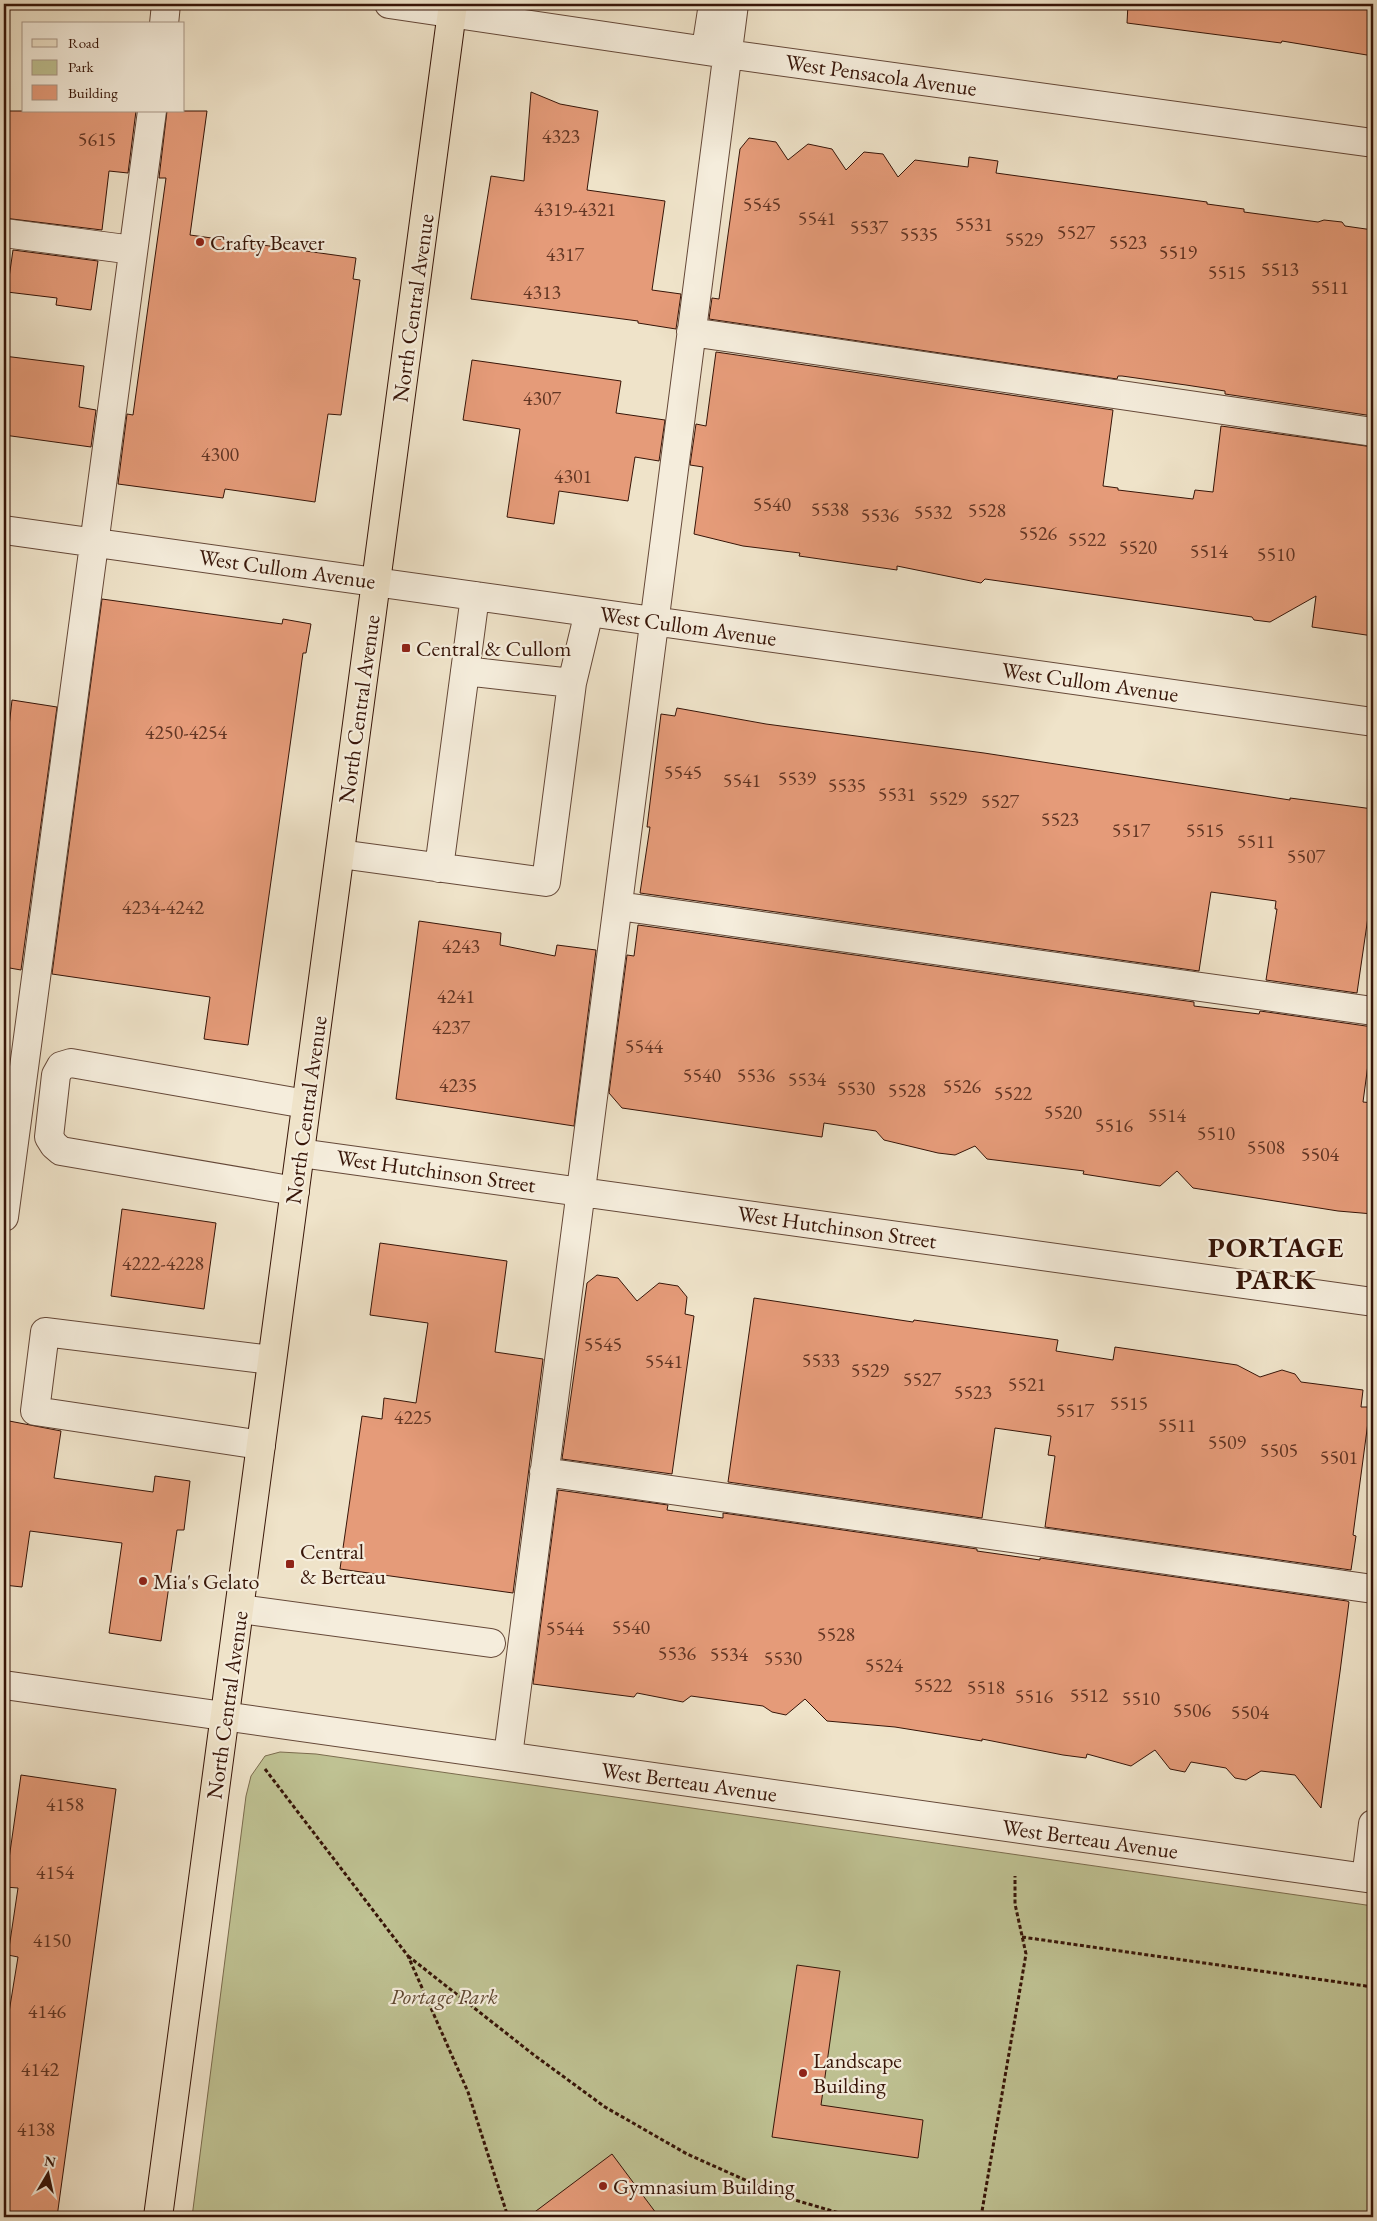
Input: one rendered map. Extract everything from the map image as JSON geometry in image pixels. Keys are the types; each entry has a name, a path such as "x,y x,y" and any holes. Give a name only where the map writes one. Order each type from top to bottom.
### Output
{"main road":[{"name":"North Central Avenue","path":"158,2217 452,8"}],"street":[{"path":"164,22 166,4"},
{"name":"West Pensacola Avenue","path":"390,4 452,8 717,52 1373,143"},
{"path":"508,1756 691,332 717,52 713,4"},
{"path":"717,52 734,4"},
{"path":"4,1217 152,112"},
{"path":"4,233 133,250"},
{"path":"691,332 1373,432"},
{"name":"West Cullom Avenue","path":"4,530 1373,722"},
{"path":"439,868 475,596"},
{"path":"340,854 546,882 572,684 589,612"},
{"path":"466,671 572,684"},
{"path":"618,906 1373,1011"},
{"path":"295,1191 61,1151 54,1145 49,1136 56,1075 61,1066 71,1063 306,1104"},
{"name":"West Hutchinson Street","path":"300,1153 1373,1302"},
{"path":"261,1445 35,1411 45,1332 272,1360"},
{"path":"544,1472 1373,1589"},
{"path":"240,1609 491,1643"},
{"name":"West Berteau Avenue","path":"4,1685 1370,1878"},
{"path":"1370,1878 1373,1824"}],"path":[{"path":"266,1769 408,1956 468,2092 508,2217"},
{"path":"981,2217 1026,1954 1015,1904 1015,1876"},
{"path":"1022,1937 1373,1987"},
{"path":"408,1956 534,2055 605,2107 695,2158 781,2196 853,2217"}],"green space":[{"name":"Portage Park","path":"280,1752 316,1754 1373,1906 1373,2217 192,2217 246,1796 251,1776 265,1756"}],"building":[{"path":"1128,4 1373,4 1373,56 1282,41 1281,43 1127,23"},
{"path":"531,92 560,104 598,111 587,190 665,201 652,290 681,294 676,329 638,323 638,321 471,299 491,176 524,181"},
{"path":"4,111 136,112 128,173 109,171 102,230 4,218"},
{"name":"Crafty Beaver","path":"207,111 190,235 356,258 353,279 360,280 341,415 328,414 315,502 225,489 223,498 118,484 127,414 133,415 166,178 159,178 167,112"},
{"path":"749,138 776,142 788,160 808,144 832,149 846,170 864,152 883,154 898,177 915,160 968,167 969,157 998,161 996,173 1207,202 1207,204 1244,209 1244,212 1318,222 1324,220 1342,222 1345,226 1373,230 1373,416 1225,394 1225,391 1186,385 1122,376 1118,376 1117,379 709,319 712,298 719,299 740,149"},
{"path":"13,250 98,261 91,310 56,305 57,298 7,292"},
{"path":"716,352 1113,410 1103,486 1118,488 1118,490 1193,499 1195,490 1213,492 1221,426 1373,447 1373,636 1312,627 1316,596 1270,622 1254,620 1252,617 985,579 981,583 897,566 897,570 799,556 800,553 743,546 694,534 703,467 690,465 696,424 706,426"},
{"path":"4,356 84,366 79,407 96,410 91,447 4,435"},
{"path":"472,360 621,381 616,413 665,420 659,461 635,457 628,501 559,491 554,524 507,517 520,429 463,420"},
{"path":"102,599 282,624 283,619 311,624 306,653 303,653 248,1045 204,1039 210,997 52,974"},
{"path":"12,700 57,707 21,970 4,967 4,771"},
{"path":"677,708 766,724 984,753 1290,800 1290,798 1373,809 1373,910 1369,910 1357,993 1266,980 1277,909 1275,909 1276,901 1211,892 1199,971 640,893 650,827 647,827 661,714 675,716"},
{"path":"419,921 501,933 500,945 555,956 557,945 596,950 574,1126 396,1099"},
{"path":"638,925 1194,1002 1194,1006 1259,1014 1260,1011 1373,1027 1363,1102 1373,1103 1373,1214 1338,1211 1193,1188 1177,1171 1160,1186 1083,1174 1084,1171 987,1159 975,1146 955,1155 938,1153 884,1140 876,1131 824,1123 822,1137 622,1108 609,1093 627,955 634,956"},
{"path":"122,1209 216,1223 204,1309 111,1296"},
{"path":"380,1243 507,1261 495,1352 543,1359 513,1593 340,1569 362,1416 382,1419 384,1398 416,1403 428,1323 370,1315"},
{"path":"597,1275 618,1278 637,1301 659,1283 678,1286 687,1297 685,1314 694,1316 672,1474 562,1459 587,1283"},
{"path":"754,1298 913,1322 914,1320 1058,1340 1056,1351 1113,1360 1115,1347 1237,1365 1260,1377 1282,1370 1295,1374 1301,1382 1363,1390 1361,1407 1370,1407 1353,1535 1356,1536 1351,1570 1045,1527 1055,1456 1048,1455 1051,1436 995,1428 982,1518 728,1482"},
{"name":"Mia's Gelato","path":"4,1420 61,1431 54,1478 153,1492 155,1476 190,1481 184,1530 177,1530 161,1641 109,1633 122,1543 30,1531 22,1587 4,1585"},
{"path":"558,1490 668,1505 667,1510 723,1518 723,1513 977,1549 977,1551 1040,1560 1040,1558 1347,1601 1349,1602 1321,1808 1295,1775 1261,1771 1246,1780 1235,1778 1226,1768 1191,1762 1185,1772 1170,1769 1155,1750 1131,1766 1087,1754 1086,1758 982,1739 982,1741 895,1727 827,1721 805,1699 786,1715 772,1712 763,1706 691,1696 683,1702 637,1693 634,1697 533,1684"},
{"path":"21,1775 116,1789 57,2217 4,2217 4,2043 18,1957 8,1955 18,1888 5,1887"},
{"name":"Landscape Building","path":"797,1965 840,1971 821,2105 923,2120 918,2158 772,2137"},
{"name":"Gymnasium Building","path":"612,2154 659,2217 528,2217"}],"place":[{"name":"Crafty Beaver","path":"200,242"},
{"name":"Central & Cullom","path":"406,648"},
{"name":"Central & Berteau","path":"290,1564"},
{"name":"Mia's Gelato","path":"143,1581"},
{"name":"Landscape Building","path":"803,2073"},
{"name":"Gymnasium Building","path":"603,2186"}],"district":[{"name":"PORTAGE PARK","path":"1276,1263"}]}
